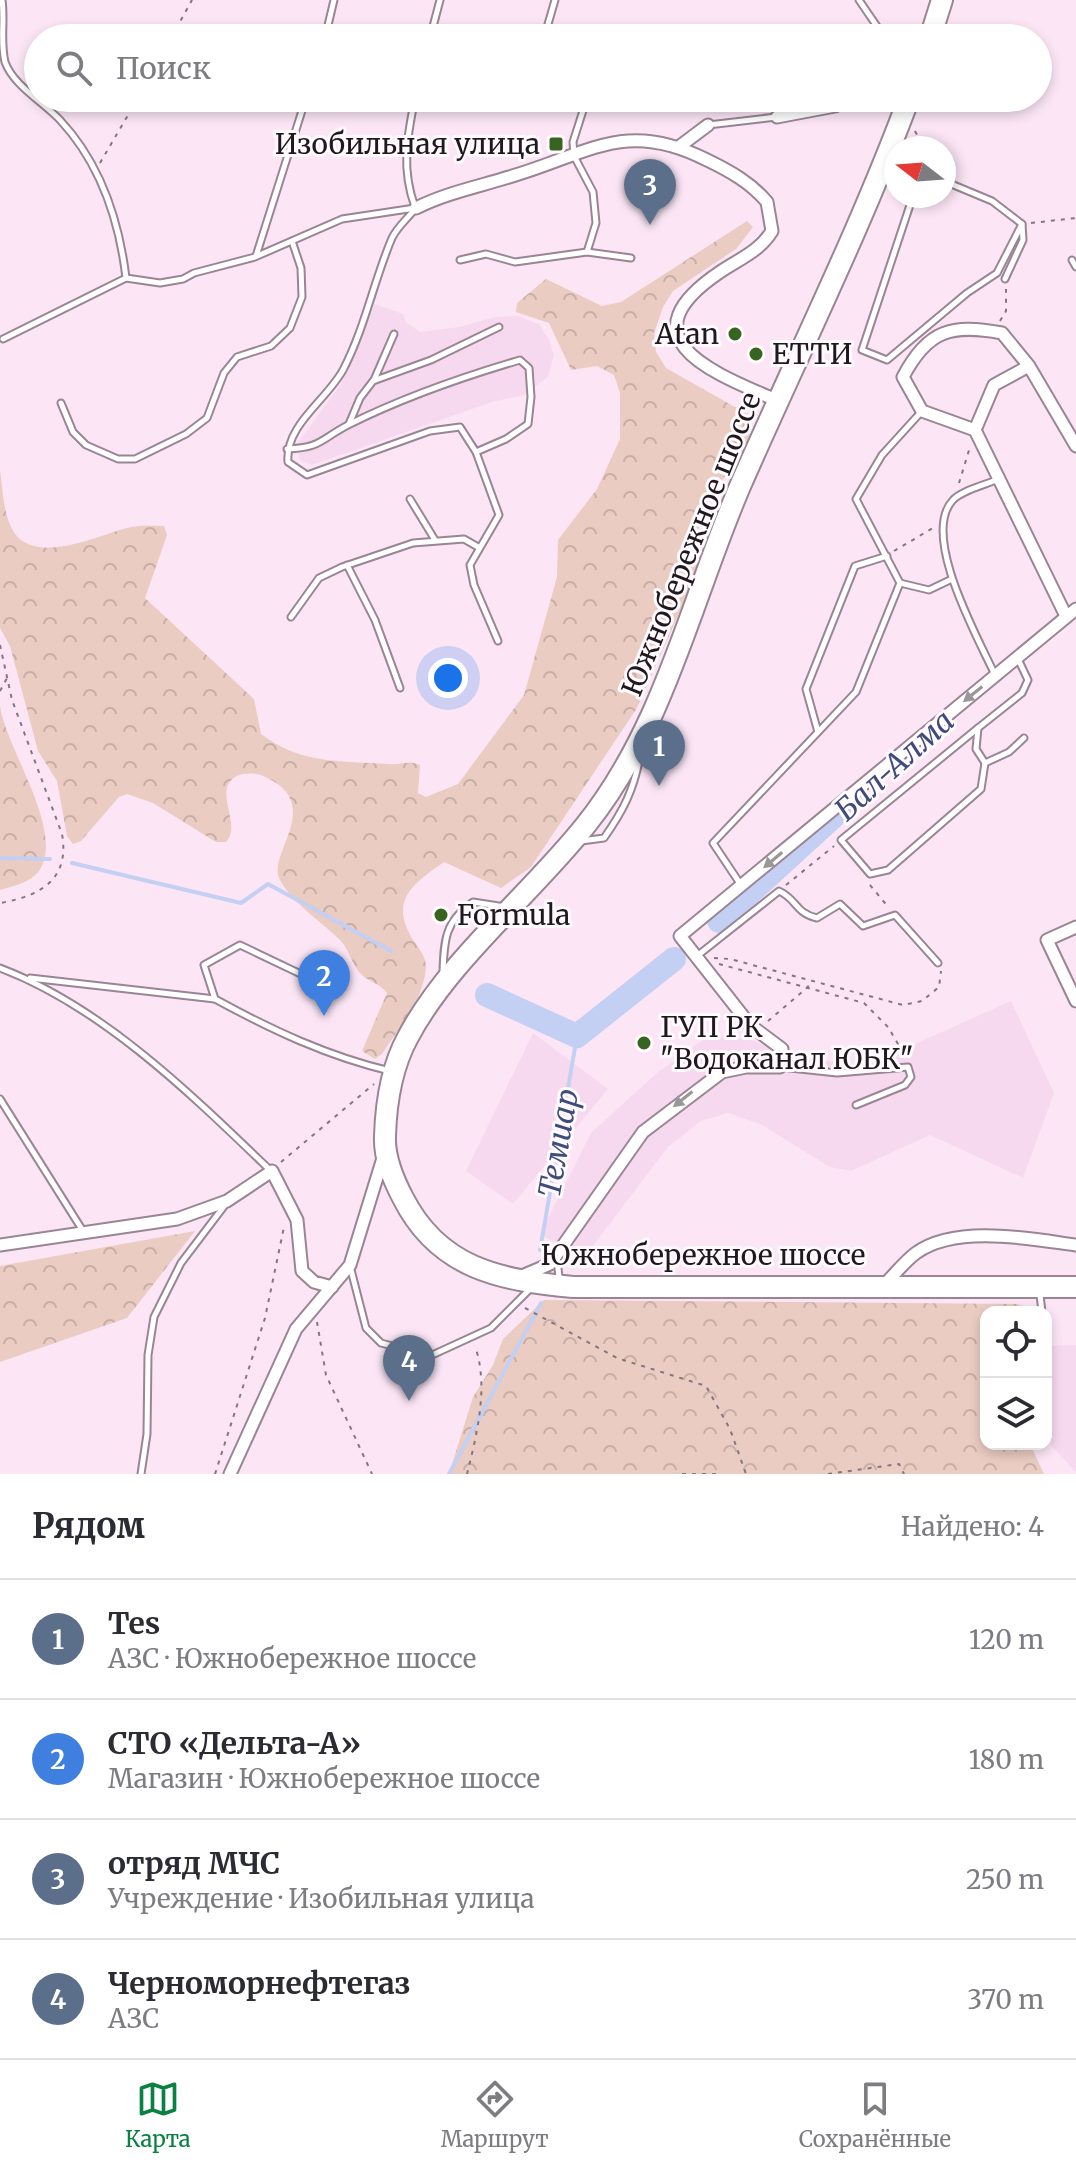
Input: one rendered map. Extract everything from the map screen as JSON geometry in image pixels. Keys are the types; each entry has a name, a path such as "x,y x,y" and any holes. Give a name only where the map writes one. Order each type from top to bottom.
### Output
{"highway":[{"path":"923,24 931,0"},
{"path":"934,24 942,0"},
{"name":"Южнобережное шоссе","path":"892,112 788,378 728,517 689,627 643,731 609,796 572,842 447,979 408,1037 394,1072 385,1137 387,1154 415,1220 443,1250 518,1290 573,1287 885,1291 1041,1304 1076,1297"},
{"name":"Южнобережное шоссе","path":"898,136 905,112"},
{"name":"Южнобережное шоссе","path":"884,175 756,449 685,630 626,761 598,806 443,980 405,1036 391,1071 382,1131 384,1156 403,1213 422,1239 440,1256 475,1275 518,1290 598,1295 1076,1287"}],"street":[{"path":"777,117 803,112"},
{"path":"680,146 708,125"},
{"path":"416,208 441,196 612,142 634,139 659,139 680,146 732,172 767,202 772,231 764,244 690,295 677,313 675,331 683,347 700,362 776,400"},
{"path":"518,1290 534,1273 550,1264 643,1132 722,1072 746,1067 780,1067 782,1049 757,1031 680,936 995,676 1019,660 1071,612 975,430 922,411 903,377 916,353 941,333 966,327 1002,333 1029,366 1076,446"},
{"path":"975,430 994,385 1029,366"},
{"path":"1076,927 1047,940 1076,1001"},
{"path":"230,1474 296,1329 350,1265 384,1156"},
{"path":"0,1245 165,1222 227,1201 272,1171 297,1220 302,1271 314,1282 332,1287"},
{"path":"885,1291 916,1253 944,1240 1010,1236 1076,1245"}],"lane":[{"path":"2,0 2,43 9,70 24,84"},
{"path":"328,24 334,0"},
{"path":"434,24 440,0"},
{"path":"548,24 555,0"},
{"path":"859,0 875,24"},
{"path":"53,112 95,170 119,231 126,278"},
{"path":"255,257 302,112"},
{"path":"412,112 406,141 405,180 416,208"},
{"path":"583,112 573,142 574,156 593,192 596,223 587,252"},
{"path":"708,125 777,117"},
{"path":"956,186 992,201 1022,224 1023,240 1005,279"},
{"path":"3,339 126,278 160,283 183,279 194,273 255,257 342,219 416,208"},
{"path":"416,208 393,235 344,369 328,395 304,420 287,449 288,462 307,475 446,427 460,427 476,452 499,515 470,565 474,585 498,641"},
{"path":"909,208 862,350 887,360 967,293 997,273 1022,224"},
{"path":"61,403 73,432 86,445 118,459 135,459 186,434 207,418 224,373 237,357 271,346 290,328 302,297 301,268 292,241"},
{"path":"460,260 486,254 515,262 587,252 631,258"},
{"path":"1072,260 1076,267"},
{"path":"373,381 431,360 499,327"},
{"path":"348,425 360,398 373,381 394,334"},
{"path":"287,449 322,444 348,425 433,390 520,360 529,368 531,397 528,424 506,439 476,452"},
{"path":"742,886 713,843 856,692 900,583 856,499 882,455 922,411"},
{"path":"995,676 952,578 941,523 953,499 999,479"},
{"path":"410,499 435,540"},
{"path":"291,617 319,578 347,565 413,543 464,539 478,547"},
{"path":"818,732 806,689 855,566 887,556"},
{"path":"347,565 375,620 400,688"},
{"path":"900,583 929,590 952,578"},
{"path":"978,728 976,749 985,763 981,789 888,870 870,874 841,840 978,728 1022,693 1028,680 1019,660"},
{"path":"985,763 1009,752 1024,738"},
{"path":"699,961 779,891 787,894 803,915 817,918 840,904 863,926 895,915 938,963"},
{"path":"443,980 444,936 461,910 473,902 510,908"},
{"path":"215,999 204,965 240,945 328,987"},
{"path":"0,968 23,977 107,1026 272,1171"},
{"path":"23,977 215,999 272,1031 340,1059 391,1071"},
{"path":"780,1067 837,1073 908,1067 911,1077 905,1085 856,1105"},
{"path":"0,1099 83,1232"},
{"path":"141,1474 147,1434 148,1355 154,1317 181,1263 227,1201"},
{"path":"568,1239 556,1261 559,1277 573,1287"},
{"path":"350,1265 366,1328 381,1343 430,1356 491,1328 518,1290"}],"path":[{"path":"179,24 192,0"},
{"path":"95,170 130,112"},
{"path":"1022,224 1076,218"},
{"path":"1002,333 999,321 1006,311 1005,279"},
{"path":"953,499 975,430"},
{"path":"887,556 941,523"},
{"path":"0,645 12,700 62,834 65,855 60,870 37,893 0,903"},
{"path":"0,691 7,678"},
{"path":"779,891 841,840"},
{"path":"699,961 730,959 903,1005 922,1001 939,987 943,977 938,963"},
{"path":"699,961 722,964 864,1003 888,1027 898,1044 888,1069"},
{"path":"757,1031 808,987 810,981"},
{"path":"272,1171 298,1145 391,1071"},
{"path":"215,1474 265,1318 285,1223"},
{"path":"518,1290 543,1319 617,1358 706,1386 730,1429 746,1474"},
{"path":"314,1306 326,1375 372,1474"},
{"path":"467,1474 480,1404 481,1363 472,1338"},
{"path":"828,1474 899,1464 904,1474"},
{"path":"682,1474 718,1474"}],"shaded area":[{"path":"375,304 403,314 406,322 420,332 459,327 495,317 517,316 539,324 554,355 548,377 524,395 492,402 312,465 300,460 296,445 341,384"},
{"path":"1011,1001 1054,1093 1023,1178 930,1135 851,1171 830,1167 760,1124 728,1113 701,1121 668,1147 583,1259 540,1234 591,1133 658,1072 704,1039 724,1035 755,1041 785,1057 868,1065"},
{"path":"533,1033 608,1089 513,1204 466,1171"},
{"path":"1076,1345 1076,1472 1052,1446 1052,1346"}],"green space":[{"path":"747,221 753,227 736,249 673,291 663,307 654,333 656,352 666,368 749,415 747,444 708,499 702,513 696,575 637,708 531,867 501,888 444,862 422,878 408,895 403,914 406,926 422,953 426,967 421,990 410,1013 382,1054 375,1059 362,1051 387,993 359,972 343,944 300,905 280,880 280,857 293,814 291,800 281,786 256,774 240,775 230,782 227,798 231,826 226,842 216,842 153,803 127,794 119,797 81,841 73,844 67,836 57,781 38,751 10,646 0,628 0,470 8,520 16,535 27,543 54,547 132,527 164,526 167,535 145,598 254,699 261,734 306,756 338,761 420,765 418,793 426,797 458,784 524,695 557,577 558,540 597,489 620,439 620,393 614,375 597,366 571,370 549,323 516,312 517,303 546,279 602,306 621,302"},
{"path":"0,706 40,813 45,854 35,875 21,884 0,890"},
{"path":"195,1231 127,1318 0,1362 0,1266"},
{"path":"544,1300 1017,1304 1023,1306 980,1306 980,1450 1033,1450 1044,1474 449,1474 473,1397 493,1365 503,1339"}],"waterway":[{"name":"Бал-Алма","path":"719,921 856,796"},
{"name":"Бал-Алма","path":"0,858 50,859"},
{"name":"Бал-Алма","path":"72,863 241,903 268,884 391,951"},
{"name":"Бал-Алма","path":"487,995 577,1036 674,959"},
{"name":"Темиар","path":"540,1250 577,1036"},
{"name":"Темиар","path":"449,1474 541,1303"}],"place":[{"name":"Изобильная улица","path":"556,144"},
{"name":"отряд МЧС","path":"650,225"},
{"name":"Atan","path":"735,334"},
{"name":"ЕТТИ","path":"756,354"},
{"name":"Tes","path":"659,786"},
{"name":"Formula","path":"441,915"},
{"name":"СТО «Дельта-А»","path":"324,1016"},
{"name":"ГУП РК \"Водоканал ЮБК\"","path":"644,1043"},
{"name":"Черноморнефтегаз","path":"409,1401"}]}
